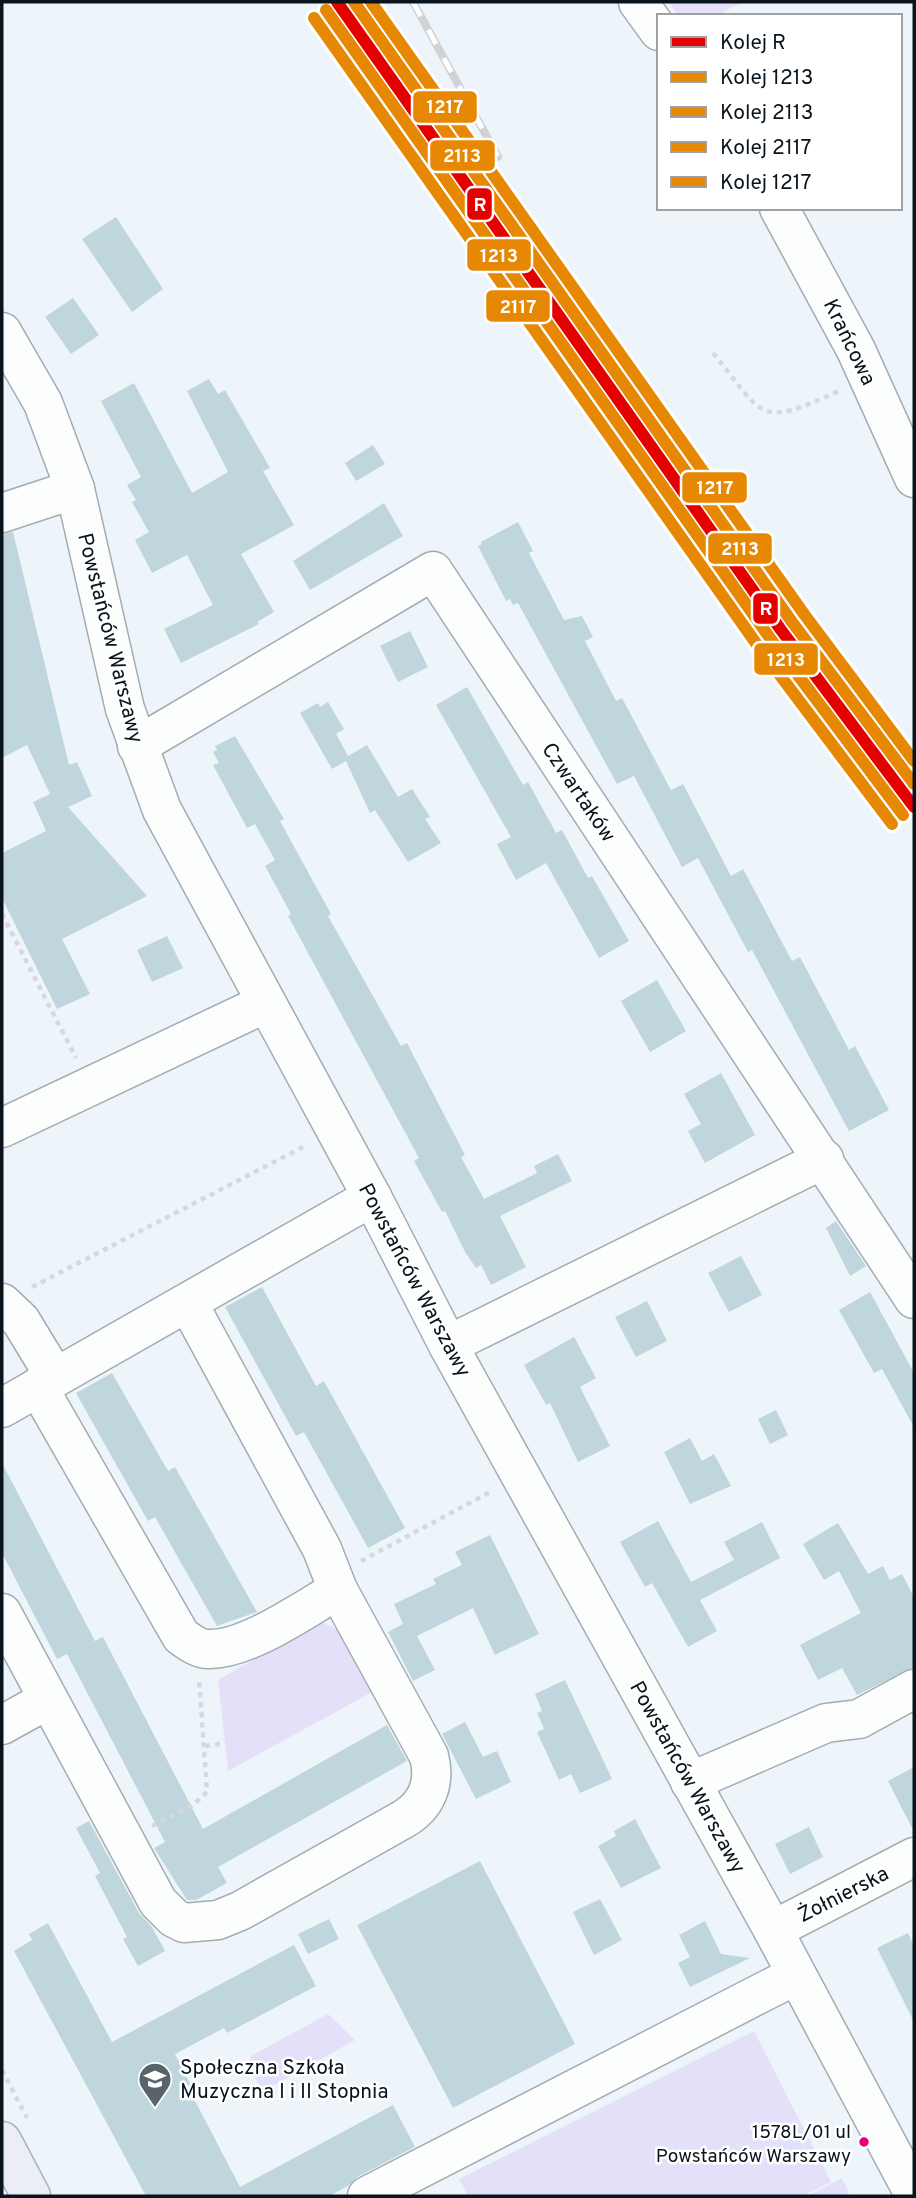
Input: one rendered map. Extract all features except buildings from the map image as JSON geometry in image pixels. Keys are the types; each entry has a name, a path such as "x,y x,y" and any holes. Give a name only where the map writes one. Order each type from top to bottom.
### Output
{"main road":[{"path":"2,2141 31,2196"}],"street":[{"path":"638,2 657,28"},
{"name":"Krańcowa","path":"780,210 868,377 914,478"},
{"name":"Powstańców Warszawy","path":"2,332 43,403 75,489 125,709 162,810 372,1197 448,1345 773,1930 914,2194"},
{"path":"2,513 75,489"},
{"name":"Czwartaków","path":"137,746 433,571 914,1299"},
{"path":"2,1128 266,1003"},
{"path":"448,1345 824,1159"},
{"path":"2,1408 372,1197"},
{"path":"2,1614 164,1911 184,1923 196,1924 240,1911 402,1821 423,1804 431,1786 433,1771 429,1756 335,1583 322,1549 188,1303"},
{"path":"7,1307 181,1636 207,1650 234,1645 335,1583"},
{"path":"690,1782 826,1723 859,1719 914,1689"},
{"path":"2,1725 47,1700"},
{"name":"Żołnierska","path":"773,1930 914,1857"},
{"path":"367,2196 796,1975"}],"path":[{"path":"713,353 760,411 774,415 797,410 868,377"},
{"path":"2,914 77,1059"},
{"path":"7,1307 44,1279 302,1147 315,1144"},
{"path":"335,1583 502,1485"},
{"path":"125,1840 193,1805 207,1792 196,1646"},
{"path":"205,1746 225,1743"}],"shaded area":[{"path":"669,2 742,2 720,14 678,14"},
{"path":"316,1623 327,1624 345,1637 376,1690 228,1771 218,1680"},
{"path":"328,2014 355,2040 269,2088 260,2087 248,2066 251,2056"},
{"path":"754,2031 831,2182 803,2196 468,2196 459,2179"},
{"path":"842,2178 849,2193 842,2196 807,2196"}],"railway":[{"path":"413,2 498,157"}],"rail line":[{"name":"R","path":"337,2 781,630 914,807"},
{"name":"2113","path":"354,2 792,622 914,784"},
{"name":"1217","path":"371,2 804,614 914,761"},
{"name":"1213","path":"326,10 770,638 903,815"},
{"name":"2117","path":"314,18 758,646 892,824"}],"place":[{"name":"Społeczna Szkoła Muzyczna I i II Stopnia","path":"155,2109"},
{"name":"1578L/01 ul Powstańców Warszawy","path":"864,2142"}]}
